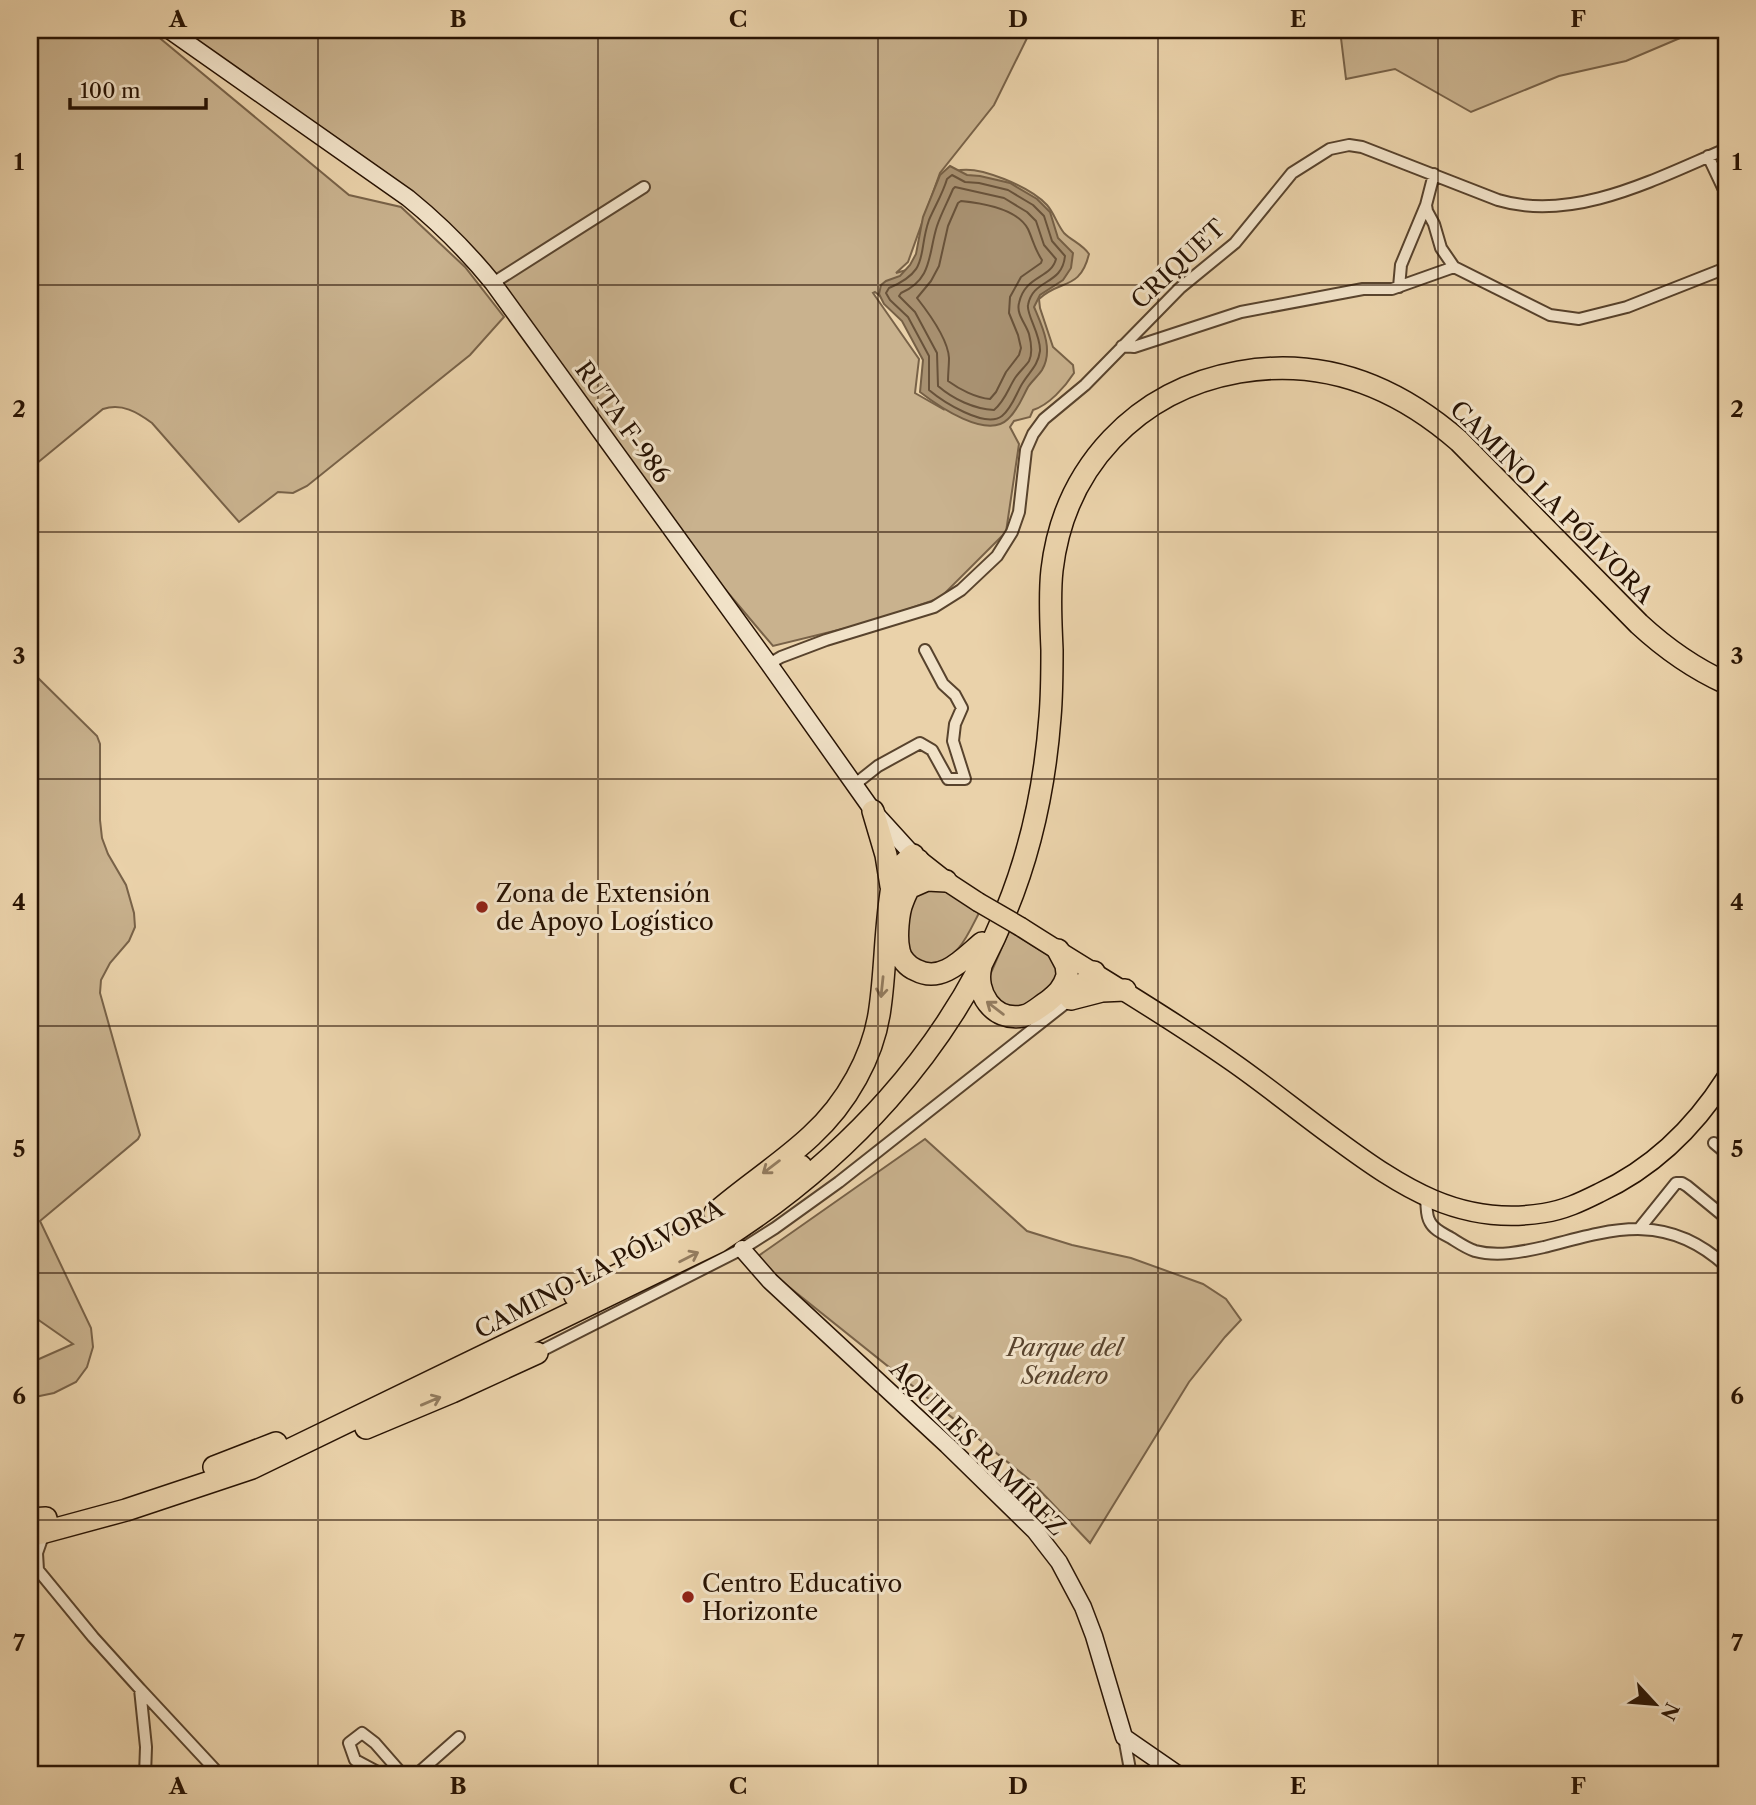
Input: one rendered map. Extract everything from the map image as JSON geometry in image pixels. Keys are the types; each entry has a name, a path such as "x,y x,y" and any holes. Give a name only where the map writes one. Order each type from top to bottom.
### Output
{"highway":[{"name":"CAMINO LA PÓLVORA","path":"36,1526 126,1510 252,1468 718,1242 771,1207 845,1146 885,1104 938,1036 969,987 1009,879 1031,797 1038,746 1041,707 1041,588 1045,551 1058,507 1079,465 1107,429 1138,403 1167,386 1188,376 1222,366 1275,358 1308,359 1340,365 1383,379 1411,393 1444,415 1468,437 1662,632 1687,650 1726,671"},
{"name":"CAMINO LA PÓLVORA","path":"36,1526 171,1482 289,1437 365,1403 727,1217 774,1186 860,1113 924,1037 983,952 1015,889 1037,817 1045,771 1052,680 1051,580 1056,547 1066,511 1086,472 1102,449 1119,431 1173,393 1233,373 1259,369 1304,368 1350,377 1396,396 1431,418 1459,442 1660,643 1687,663 1726,683"},
{"path":"873,811 886,855 901,891 899,950 904,961 913,969 931,974 944,972 983,952"},
{"path":"679,1244 742,1189 812,1135 850,1088 872,1043 878,1018 901,891 893,881 903,863 915,858"},
{"path":"901,891 926,880 946,881"},
{"path":"1058,950 1065,960 1069,990"},
{"path":"983,952 979,981 982,994 989,1005 1000,1013 1013,1017 1027,1015 1094,972"},
{"path":"1069,990 1125,990"},
{"path":"252,1468 289,1457 389,1419 537,1353"}],"main road":[{"name":"RUTA F-986","path":"169,30 408,198 456,239 493,283 873,811 915,858 946,881 1125,990 1233,1062 1376,1169 1406,1187 1451,1207 1492,1215 1545,1213 1571,1206 1616,1185 1657,1158 1685,1133 1726,1078"},
{"name":"AQUILES RAMÍREZ","path":"742,1249 769,1281 947,1445 1047,1546 1069,1579 1083,1607 1124,1737"},
{"path":"1124,1737 1179,1775"}],"street":[{"name":"CRIQUET","path":"769,664 826,640 934,607 961,590 997,556 1012,532 1018,512 1024,458 1033,434 1044,419 1085,384 1180,288 1235,243 1292,173 1324,151 1355,146 1508,203 1549,207 1594,199 1650,181 1726,149"},
{"path":"1708,156 1726,194"},
{"path":"1399,287 1401,265 1426,205 1434,174"},
{"path":"493,283 644,187"},
{"path":"1426,205 1441,248 1454,267 1550,315 1579,319 1627,307 1726,268"},
{"path":"1122,346 1134,347 1241,312 1363,289 1392,289 1454,267"},
{"path":"854,785 878,765 920,743 932,750 948,779 965,779 953,741 955,724 962,708 955,695 943,684 925,650"},
{"path":"537,1353 742,1249 775,1228 839,1182 1069,990"},
{"path":"1714,1143 1726,1153"},
{"path":"1639,1229 1679,1182 1688,1186 1726,1218"},
{"path":"1425,1196 1428,1204 1426,1214 1430,1224 1461,1245 1478,1252 1511,1254 1603,1232 1656,1229 1688,1238 1726,1266"},
{"path":"36,1526 37,1553 34,1567 93,1637 220,1775"},
{"path":"140,1689 146,1747 145,1775"},
{"path":"383,1775 355,1759 349,1742 362,1733 375,1743 403,1775"},
{"path":"416,1775 459,1737"},
{"path":"1124,1737 1131,1775"}],"green space":[{"path":"30,30 150,30 349,195 401,207 465,267 504,317 470,355 307,486 293,493 278,492 239,522 152,423 123,408 103,409 30,469"},
{"path":"179,30 1031,30 994,105 940,173 908,262 896,273 910,269 956,171 966,170 991,174 1039,198 1047,205 1064,233 1089,254 1085,266 1075,279 1039,299 1053,347 1073,365 1074,373 1051,400 1033,410 1030,417 1014,421 1010,427 1019,444 1006,532 940,598 871,622 773,646 685,542 447,223 392,177","holes":["873,293 895,308 932,369 943,409 915,393 919,359"]},
{"path":"1340,30 1699,30 1626,61 1559,76 1471,112 1395,69 1346,79"},
{"path":"30,670 97,736 100,744 102,838 126,885 135,927 129,941 110,963 101,980 100,993 140,1135 40,1221 91,1328 93,1347 87,1367 76,1382 54,1393 30,1398 30,1363 73,1344 30,1314"},
{"path":"934,885 980,911 956,951 931,966 909,957 906,912 910,900"},
{"path":"1009,931 1051,957 1058,968 1056,984 1021,1007 1004,1005 990,990 990,975"},
{"name":"Parque del Sendero","path":"925,1139 1027,1231 1072,1245 1131,1258 1203,1284 1226,1299 1241,1320 1189,1382 1090,1543 1030,1480 754,1259"}],"water":[{"path":"950,166 967,175 1010,183 1037,199 1050,212 1058,238 1073,253 1071,268 1063,280 1040,295 1034,307 1046,338 1047,354 1042,370 1028,387 1015,412 999,424 988,426 963,419 920,392 923,360 902,321 884,304 879,294 881,285 900,276 910,265 916,254 923,217 940,175"}],"place":[{"name":"Zona de Extensión de Apoyo Logístico","path":"482,907"},
{"name":"Centro Educativo Horizonte","path":"688,1597"}]}
